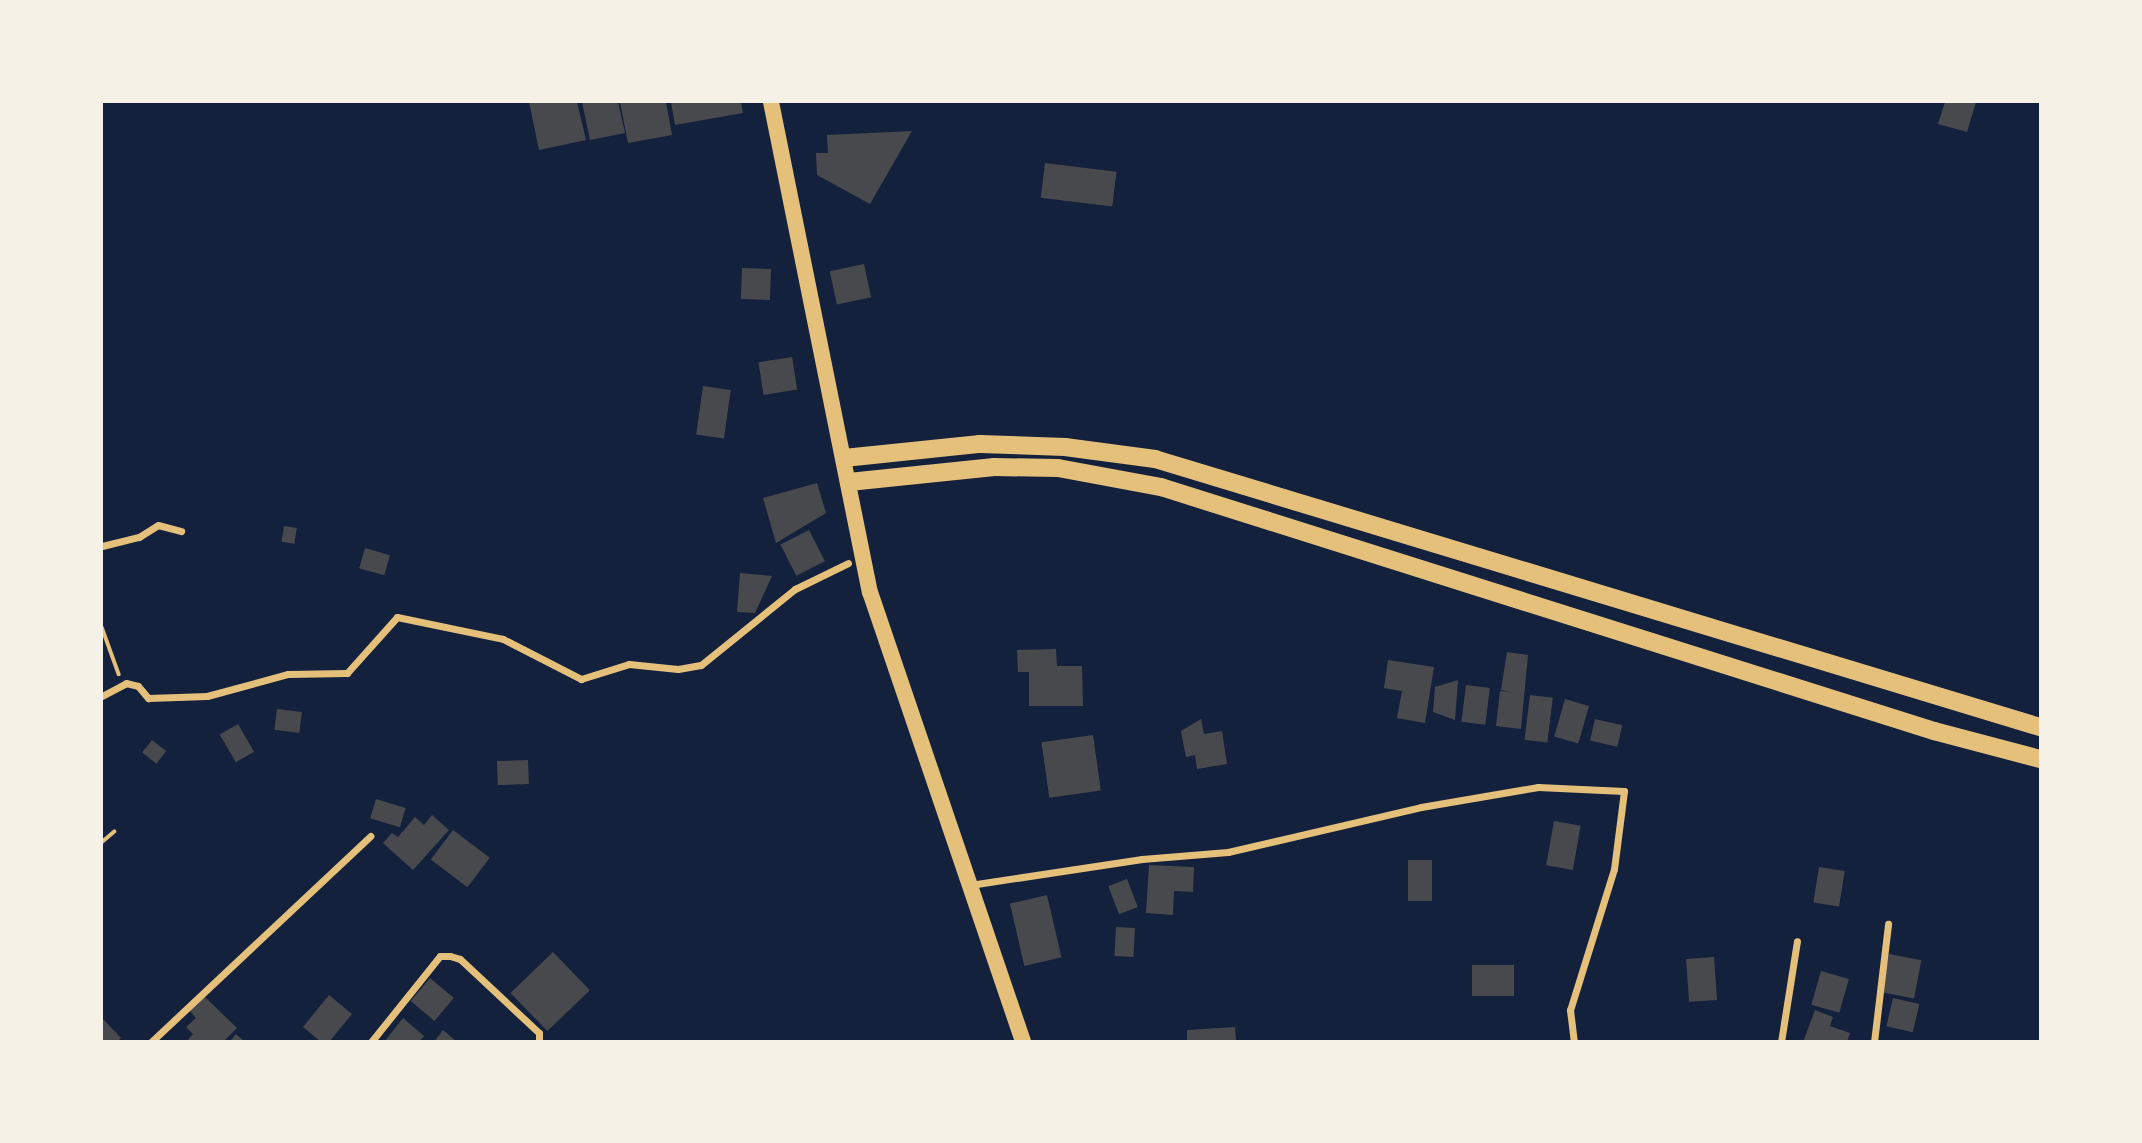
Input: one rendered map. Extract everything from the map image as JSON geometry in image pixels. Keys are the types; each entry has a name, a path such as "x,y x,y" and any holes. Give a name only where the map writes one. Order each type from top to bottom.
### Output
{"highway":[{"path":"771,102 870,592 1023,1041"},
{"path":"844,458 980,444 1065,447 1155,459 2040,727"},
{"path":"849,482 994,467 1058,468 1161,488 1934,731 2040,760"}],"street":[{"path":"102,546 139,537 158,525 181,531"},
{"path":"102,696 121,686 138,686 148,698 207,696 288,674 347,673 397,617 503,639 581,679 606,675 629,664 678,669 701,665 795,589 848,563"},
{"path":"970,885 1142,859 1228,852 1421,807 1538,787 1624,790 1614,869 1570,1010 1574,1041"},
{"path":"150,1041 370,836"},
{"path":"1874,1041 1888,923"},
{"path":"1781,1041 1797,941"},
{"path":"371,1041 440,956 450,956 460,959 539,1033 539,1041"}],"path":[{"path":"102,627 114,652 121,686"},
{"path":"102,842 114,832"}],"building":[{"path":"529,102 577,102 586,140 539,150"},
{"path":"582,102 618,102 625,133 590,140"},
{"path":"620,102 666,102 672,135 628,143"},
{"path":"671,102 741,102 743,113 675,125"},
{"path":"1945,102 1976,102 1967,132 1938,124"},
{"path":"912,131 870,204 817,175 816,153 828,153 827,135"},
{"path":"1045,163 1116,172 1112,207 1041,198"},
{"path":"864,264 871,297 837,305 830,271"},
{"path":"742,268 771,269 770,300 741,299"},
{"path":"792,357 797,390 764,395 758,362"},
{"path":"703,386 731,390 724,438 696,435"},
{"path":"817,483 826,513 776,543 763,498"},
{"path":"284,526 297,528 294,544 281,542"},
{"path":"809,530 825,561 796,576 780,545"},
{"path":"365,548 390,555 384,575 359,568"},
{"path":"740,573 772,576 755,613 737,612"},
{"path":"1056,649 1057,666 1082,666 1083,706 1029,706 1029,672 1018,672 1017,650"},
{"path":"1507,652 1528,655 1521,729 1496,726 1500,691 1511,692 1501,690"},
{"path":"1388,660 1434,667 1425,723 1397,718 1402,691 1384,688"},
{"path":"1458,680 1455,720 1433,712 1435,687"},
{"path":"1466,685 1490,688 1485,725 1461,722"},
{"path":"1530,695 1553,698 1547,742 1525,740"},
{"path":"1565,699 1589,706 1578,743 1554,736"},
{"path":"277,709 302,712 299,733 274,730"},
{"path":"1201,719 1204,734 1222,731 1227,764 1197,769 1195,755 1186,757 1181,731"},
{"path":"1595,719 1622,725 1617,747 1590,740"},
{"path":"238,724 254,752 236,762 220,734"},
{"path":"1093,735 1101,790 1049,798 1042,742"},
{"path":"152,740 166,751 156,764 142,753"},
{"path":"528,760 529,784 498,785 497,761"},
{"path":"376,799 406,808 400,827 370,818"},
{"path":"432,815 449,830 413,870 383,843 392,833 398,837 415,817 424,825"},
{"path":"1554,821 1581,826 1573,870 1546,865"},
{"path":"453,830 490,858 467,887 431,860"},
{"path":"1408,860 1432,860 1432,901 1408,901"},
{"path":"1149,865 1194,867 1193,892 1174,891 1173,915 1146,913"},
{"path":"1819,867 1845,871 1839,907 1813,903"},
{"path":"1127,879 1138,907 1119,914 1108,886"},
{"path":"1047,895 1061,957 1024,966 1010,904"},
{"path":"1116,927 1135,928 1133,957 1114,956"},
{"path":"553,952 590,990 547,1031 511,993"},
{"path":"1889,954 1921,960 1914,999 1882,992"},
{"path":"1714,957 1717,1000 1689,1002 1686,959"},
{"path":"1472,965 1514,965 1514,996 1472,996"},
{"path":"1821,971 1849,979 1839,1013 1811,1005"},
{"path":"430,978 454,998 434,1021 411,1001"},
{"path":"329,995 352,1014 329,1042 321,1042 303,1027"},
{"path":"204,996 237,1028 223,1042 186,1042 193,1034 186,1027 196,1018 190,1011"},
{"path":"1893,998 1919,1004 1913,1032 1886,1026"},
{"path":"1815,1010 1833,1017 1830,1026 1850,1033 1847,1042 1803,1042"},
{"path":"102,1018 121,1038 117,1042 102,1042"},
{"path":"403,1018 424,1036 419,1042 384,1042"},
{"path":"1235,1027 1236,1042 1187,1042 1187,1030"},
{"path":"443,1030 457,1042 434,1042"},
{"path":"236,1034 245,1042 229,1042"}]}
